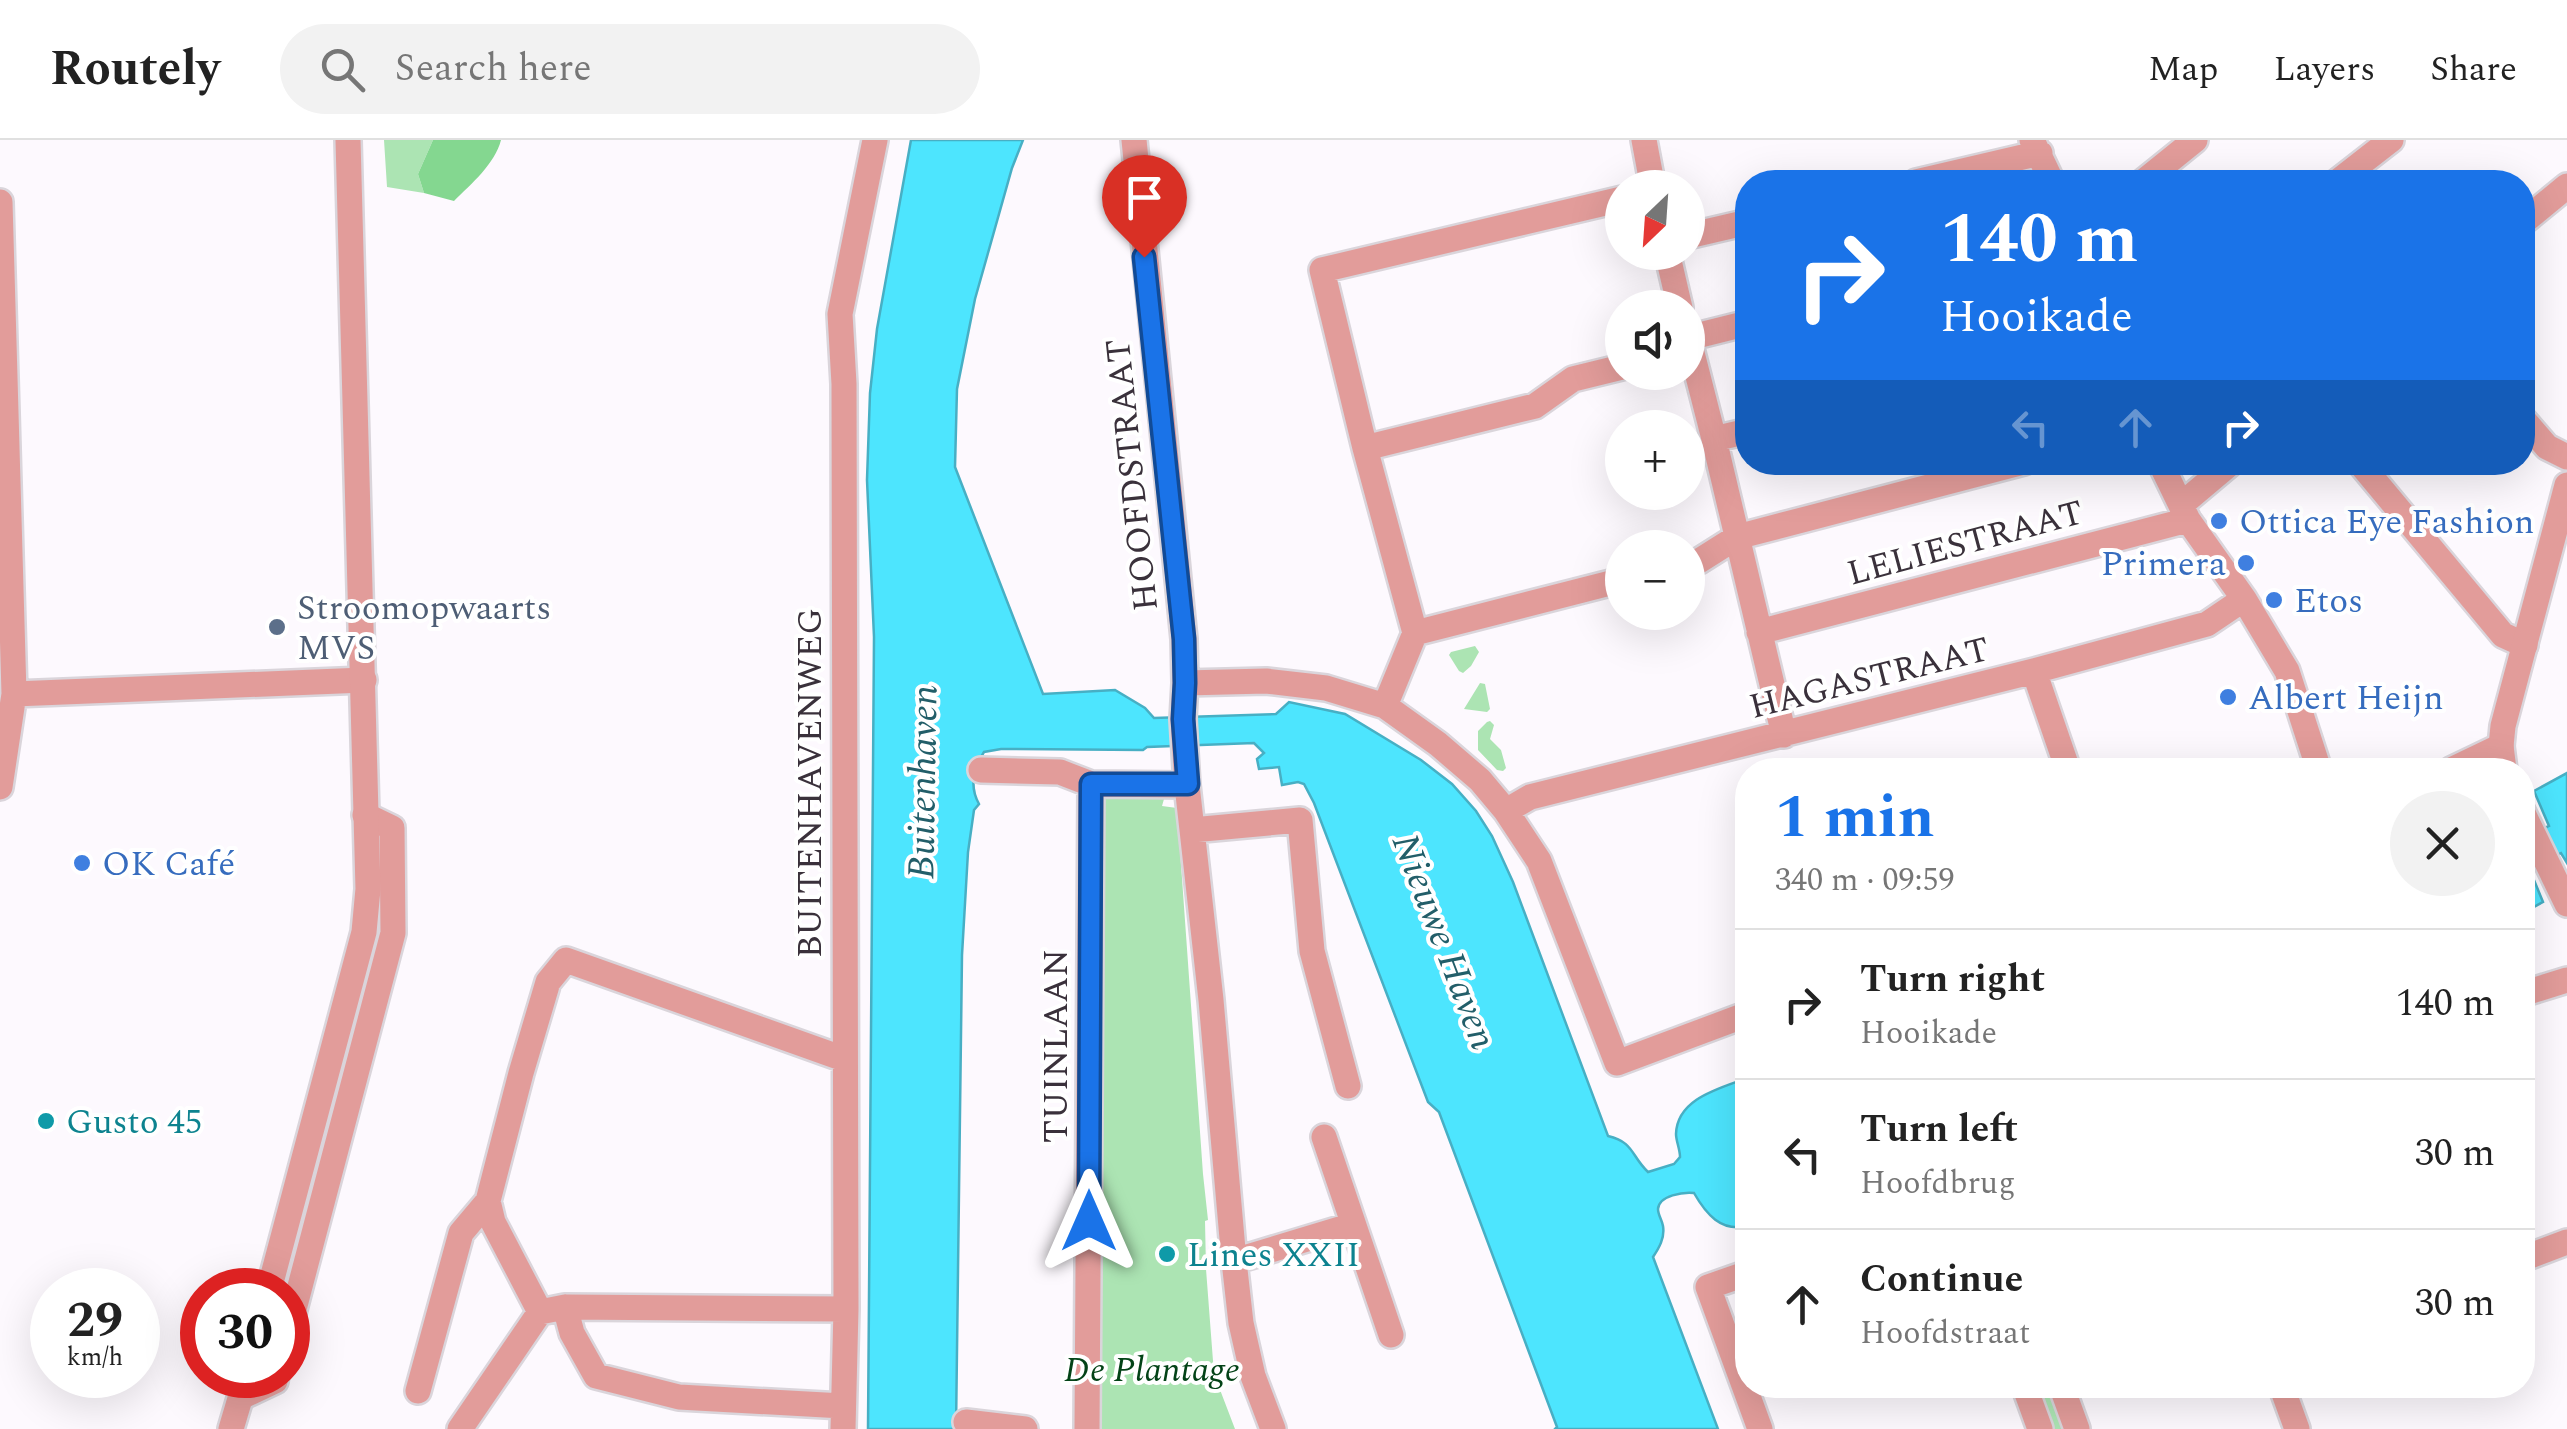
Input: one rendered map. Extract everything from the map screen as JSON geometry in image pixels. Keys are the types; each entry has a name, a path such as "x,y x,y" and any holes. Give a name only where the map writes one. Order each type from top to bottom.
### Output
{"street":[{"path":"275,1268 364,932 368,888 348,140"},
{"name":"BUITENHAVENWEG","path":"843,1417 844,384 840,314 875,140"},
{"name":"HOOFDSTRAAT","path":"1134,140 1169,482 1185,683 1183,719 1188,784 1234,1261 1241,1324 1253,1376 1273,1429"},
{"path":"2158,170 2195,140"},
{"path":"2352,170 2390,140"},
{"path":"1652,142 1653,170"},
{"path":"1957,170 2036,147 2047,170"},
{"path":"2535,212 2567,186"},
{"path":"0,202 14,694 0,787"},
{"path":"1385,706 1415,633 1322,270 1605,203"},
{"path":"1705,232 1735,225"},
{"path":"1705,338 1735,328"},
{"path":"1365,448 1534,406 1573,380 1605,372"},
{"path":"1700,390 1784,735"},
{"path":"2535,433 2547,447 2567,458"},
{"path":"1714,440 1735,434"},
{"path":"1705,557 1737,537 1974,475"},
{"path":"2166,475 2185,512 2287,671 2315,758"},
{"path":"2185,512 2220,475"},
{"path":"2370,475 2503,635 2525,645"},
{"path":"2502,758 2503,726 2567,485"},
{"name":"LELIESTRAAT","path":"1760,632 2185,512"},
{"path":"1415,633 1605,584"},
{"name":"HAGASTRAAT","path":"1506,812 1530,797 2207,624 2244,599"},
{"path":"2034,671 2064,758"},
{"path":"14,694 364,680"},
{"path":"1185,683 1266,681 1326,688 1385,706 1480,780 1540,861 1616,1063 1735,1019"},
{"path":"981,770 1060,772 1091,784 1188,784"},
{"name":"TUINLAAN","path":"1087,1429 1091,784"},
{"path":"305,1268 394,933 392,828 365,815"},
{"path":"1192,830 1300,820 1312,951 1348,1086"},
{"path":"2535,837 2567,904"},
{"path":"418,1392 462,1233 488,1202 548,982 566,960 844,1059"},
{"path":"2535,990 2567,980"},
{"path":"1324,1137 1391,1335"},
{"path":"488,1202 493,1222 572,1333 596,1376 679,1397 843,1417"},
{"path":"1234,1261 1353,1225"},
{"path":"2535,1254 2567,1242"},
{"path":"1735,1278 1708,1288 1735,1361"},
{"path":"552,1310 846,1309"},
{"path":"460,1429 552,1310"},
{"path":"231,1429 240,1398"},
{"path":"1749,1398 1760,1429"},
{"path":"2029,1398 2040,1429"},
{"path":"2066,1398 2078,1429"},
{"path":"2286,1398 2297,1429"},
{"path":"966,1422 1025,1429"}],"green space":[{"path":"384,140 433,140 418,174 424,193 387,187"},
{"path":"433,140 501,140 488,165 454,201 424,193 418,174"},
{"path":"1475,646 1479,652 1471,666 1463,673 1459,671 1449,655"},
{"path":"1480,683 1485,684 1490,709 1464,709"},
{"path":"1490,721 1494,725 1490,739 1501,750 1506,768 1503,771 1497,770 1478,750 1478,731"},
{"name":"De Plantage","path":"1104,792 1164,799 1162,806 1177,808 1208,1220 1206,1269 1214,1374 1235,1429 1092,1429"},
{"path":"2035,1398 2059,1398 2071,1429 2047,1429"}],"water":[{"path":"911,140 1023,140 975,299 957,389 955,467 1043,694 1115,690 1154,718 1276,714 1289,702 1345,714 1421,760 1452,784 1492,836 1608,1136 1628,1146 1648,1172 1674,1164 1680,1157 1676,1134 1684,1111 1702,1096 1735,1083 1735,1227 1715,1220 1694,1193 1673,1195 1659,1204 1663,1235 1653,1257 1718,1429 1555,1429 1439,1112 1428,1102 1314,803 1304,784 1282,785 1279,767 1259,769 1257,759 1264,753 1254,743 1143,750 1001,749 984,752 980,758 974,778 979,804 974,810 968,852 962,955 956,1429 868,1429 874,637 867,480 877,329"},
{"path":"2567,773 2567,863 2561,853 2535,865 2535,833 2549,826 2535,790"},
{"path":"2535,883 2543,902 2535,906"}],"place":[{"name":"Ottica Eye Fashion","path":"2219,521"},
{"name":"Primera","path":"2246,563"},
{"name":"Etos","path":"2274,600"},
{"name":"Stroomopwaarts MVS","path":"277,627"},
{"name":"Albert Heijn","path":"2228,697"},
{"name":"OK Café","path":"82,863"},
{"name":"Gusto 45","path":"46,1121"},
{"name":"Lines XXII","path":"1167,1254"}],"route":[{"path":"1089,1221 1091,784 1188,784 1183,719 1184,639 1144,257"}],"water label":[{"name":"Buitenhaven","path":"922,782"},
{"name":"Nieuwe Haven","path":"1445,941"}]}
